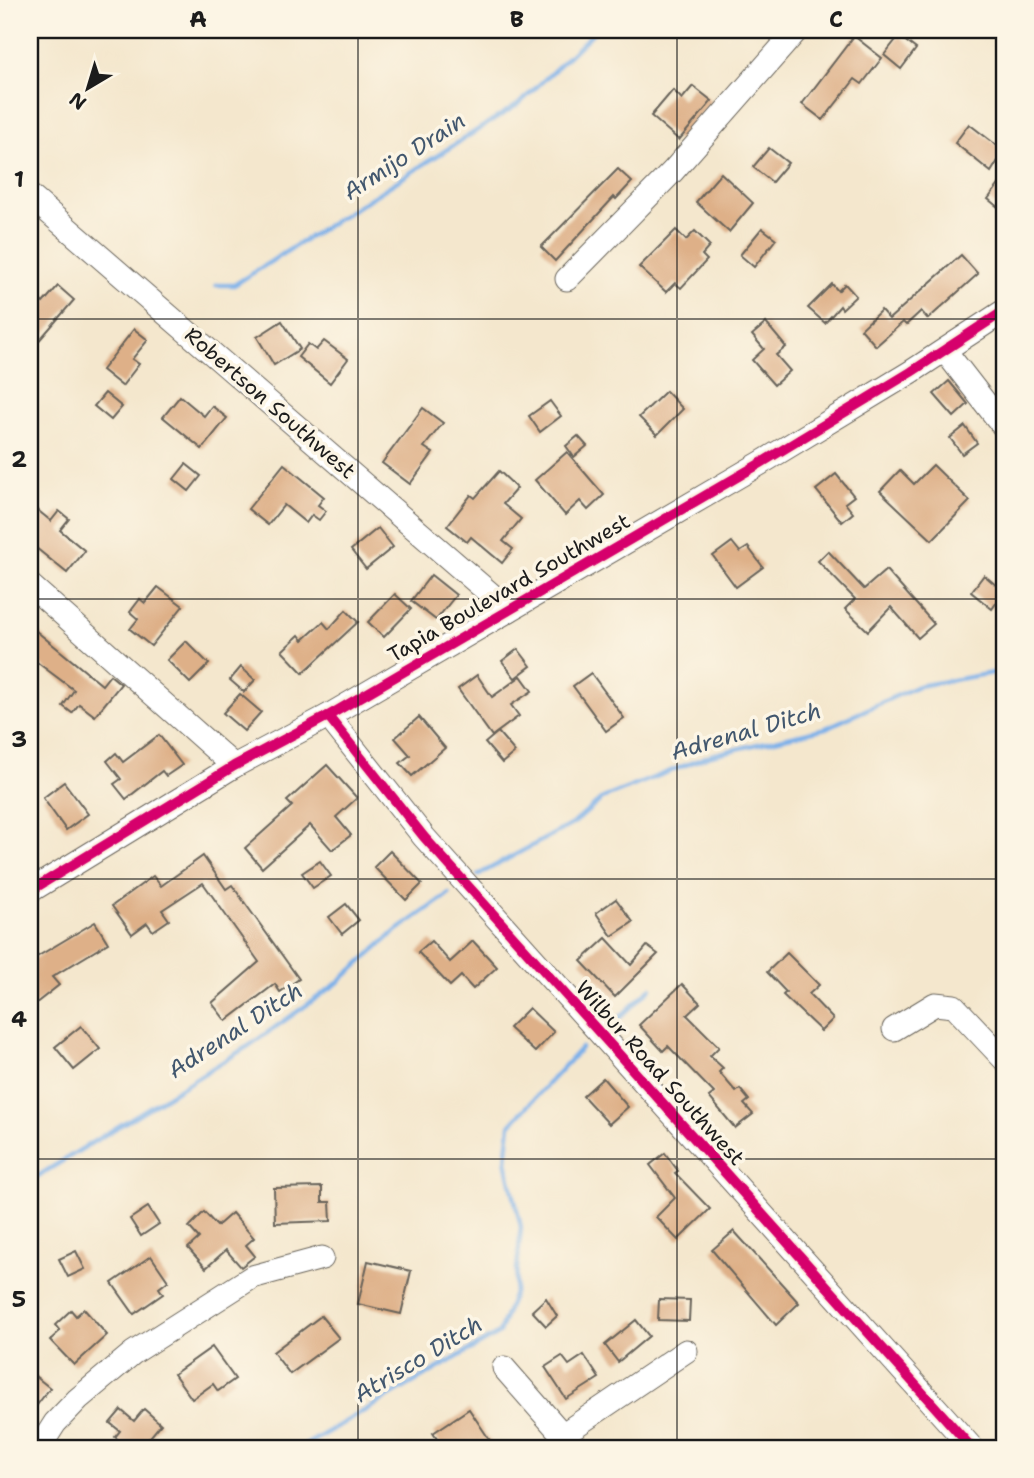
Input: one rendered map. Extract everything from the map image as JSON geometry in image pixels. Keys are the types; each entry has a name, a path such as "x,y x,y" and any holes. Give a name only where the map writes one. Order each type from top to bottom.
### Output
{"street":[{"path":"567,279 673,172 797,30"},
{"name":"Robertson Southwest","path":"30,196 509,610"},
{"name":"Tapia Boulevard Southwest","path":"30,891 234,766 328,716 945,351 1004,311"},
{"path":"945,351 1004,427"},
{"path":"30,585 234,766"},
{"name":"Wilbur Road Southwest","path":"328,716 442,858 972,1448"},
{"path":"894,1029 935,1004 954,1006 1004,1059"},
{"path":"39,1448 54,1423 132,1353 252,1277 322,1258"},
{"path":"504,1368 568,1442 686,1351"}],"building":[{"path":"854,36 882,58 862,84 855,79 823,120 802,104"},
{"path":"899,36 916,49 901,69 884,55"},
{"path":"693,86 712,101 679,140 651,116 673,90 682,99"},
{"path":"969,124 1004,151 991,172 955,143"},
{"path":"769,148 788,163 772,182 753,167"},
{"path":"618,169 632,182 616,199 614,197 555,261 541,247"},
{"path":"721,173 753,203 729,232 696,202"},
{"path":"1004,178 1004,212 988,199"},
{"path":"762,228 776,239 754,267 740,255"},
{"path":"676,230 686,240 695,231 710,246 702,255 707,260 681,288 675,283 666,292 639,267"},
{"path":"961,255 978,274 928,319 921,311 906,325 903,322 876,346 861,329 881,310 889,319"},
{"path":"832,284 838,291 845,284 856,296 842,309 840,306 825,323 808,308"},
{"path":"58,286 74,300 30,351 30,292 43,303"},
{"path":"282,321 300,349 274,365 257,337"},
{"path":"766,323 786,347 776,355 790,371 774,385 752,360 764,349 752,335"},
{"path":"134,329 148,340 132,359 139,364 122,386 102,370"},
{"path":"324,341 348,359 330,383 298,357 308,344 316,350"},
{"path":"949,381 968,404 954,417 934,394"},
{"path":"666,391 683,409 657,435 639,417"},
{"path":"105,393 122,407 111,420 94,406"},
{"path":"180,396 204,416 212,406 227,418 202,449 163,417"},
{"path":"550,401 561,416 540,432 529,416"},
{"path":"423,408 443,423 424,447 433,453 410,484 382,463"},
{"path":"965,426 977,443 962,454 950,438"},
{"path":"578,436 587,446 574,457 566,446"},
{"path":"567,452 604,495 588,510 580,501 565,515 535,480"},
{"path":"186,464 201,476 189,491 174,479"},
{"path":"284,464 324,497 318,505 326,511 319,520 312,515 306,523 284,505 268,525 248,509"},
{"path":"933,465 970,501 932,540 880,491 900,470 914,484"},
{"path":"499,471 517,488 503,504 521,519 503,541 513,549 502,563 471,537 467,542 447,526 471,495 475,498"},
{"path":"836,474 854,496 845,503 853,513 842,522 816,490"},
{"path":"30,504 51,521 59,511 69,519 60,530 85,551 67,573 30,543"},
{"path":"378,528 393,547 366,569 351,550"},
{"path":"732,542 740,552 748,547 763,567 736,587 713,556"},
{"path":"828,551 864,589 886,570 934,624 918,638 891,607 868,631 845,609 855,599 818,561"},
{"path":"431,575 456,595 436,620 411,601"},
{"path":"984,575 1004,592 992,609 971,592"},
{"path":"158,587 183,606 151,646 130,629 138,619 130,612 140,599 145,603"},
{"path":"395,594 411,609 384,637 368,622"},
{"path":"346,610 358,622 303,673 282,651 299,635 303,640 323,622 329,629"},
{"path":"30,626 102,685 110,675 121,684 95,716 79,704 72,713 63,706 74,690 30,657"},
{"path":"186,641 209,664 190,683 167,660"},
{"path":"518,649 531,666 515,678 502,661"},
{"path":"241,667 255,680 244,692 230,680"},
{"path":"591,673 624,718 606,731 573,686"},
{"path":"477,675 492,697 521,676 532,691 511,705 519,716 492,736 458,689"},
{"path":"240,694 261,712 244,731 223,713"},
{"path":"419,717 445,748 412,776 400,763 410,755 395,738"},
{"path":"498,732 515,752 502,763 485,743"},
{"path":"159,735 182,765 166,776 162,771 126,799 114,784 121,779 107,761 116,753 123,762"},
{"path":"327,765 357,798 336,817 351,835 332,850 310,825 262,868 245,848 292,806 287,801"},
{"path":"64,782 88,814 66,830 43,798"},
{"path":"390,851 422,884 406,900 374,867"},
{"path":"203,856 226,889 232,885 299,979 280,992 275,984 226,1021 212,1003 259,962 203,883 162,910 169,920 153,931 147,923 132,934 112,906 153,876 161,886"},
{"path":"320,861 331,876 313,888 302,873"},
{"path":"616,899 633,922 612,936 596,913"},
{"path":"346,904 359,920 342,934 329,917"},
{"path":"95,922 108,943 52,977 59,985 30,1008 30,961"},
{"path":"606,938 631,965 647,946 658,954 615,997 581,961"},
{"path":"431,941 450,962 473,941 497,967 473,989 461,976 450,986 418,952"},
{"path":"787,953 819,985 809,994 833,1019 821,1031 783,995 786,992 767,972"},
{"path":"682,984 700,1003 687,1015 719,1047 710,1056 723,1068 719,1072 736,1092 740,1089 749,1100 744,1104 753,1114 735,1128 709,1097 714,1093 668,1046 663,1051 639,1025"},
{"path":"529,1008 554,1032 535,1052 509,1028"},
{"path":"81,1026 100,1049 74,1070 55,1047"},
{"path":"603,1078 628,1107 609,1124 583,1096"},
{"path":"665,1153 678,1171 675,1173 710,1209 678,1240 656,1217 675,1198 650,1165"},
{"path":"322,1187 322,1202 330,1202 331,1221 275,1223 274,1188"},
{"path":"148,1207 159,1224 141,1236 130,1219"},
{"path":"204,1212 217,1226 232,1213 254,1238 246,1245 255,1256 241,1267 226,1250 206,1268 188,1248 199,1238 189,1227"},
{"path":"734,1231 799,1303 776,1325 712,1250"},
{"path":"76,1251 85,1269 68,1277 59,1259"},
{"path":"151,1256 168,1281 159,1288 163,1294 134,1314 112,1283"},
{"path":"368,1261 411,1271 401,1314 358,1304"},
{"path":"546,1298 557,1316 546,1326 532,1311"},
{"path":"659,1299 690,1300 689,1321 658,1320"},
{"path":"84,1309 107,1335 74,1365 50,1340 60,1331 55,1325 71,1310 76,1316"},
{"path":"321,1316 339,1338 290,1374 273,1352"},
{"path":"636,1320 649,1336 618,1362 605,1345"},
{"path":"212,1347 235,1379 218,1391 213,1384 192,1399 174,1374"},
{"path":"584,1355 599,1378 566,1399 545,1367 562,1356 569,1365"},
{"path":"30,1372 50,1388 30,1414"},
{"path":"144,1409 161,1424 146,1442 154,1448 128,1448 115,1437 120,1431 110,1423 121,1410 134,1421"},
{"path":"469,1409 495,1448 443,1448 433,1433"}],"waterway":[{"name":"Armijo Drain","path":"216,285 234,285 520,103 596,30"},
{"name":"Adrenal Ditch","path":"478,875 574,823 603,798 711,755 826,728 918,686 1004,671"},
{"name":"Adrenal Ditch","path":"30,1181 250,1045 335,985 395,932 449,894"},
{"path":"617,1020 651,988"},
{"name":"Atrisco Ditch","path":"300,1448 499,1333 515,1290 521,1227 506,1161 510,1125 581,1048"}],"cycle path":[{"path":"30,891 234,766 328,716 761,463 911,372 1004,311"},
{"path":"328,716 424,837 972,1448"}]}
